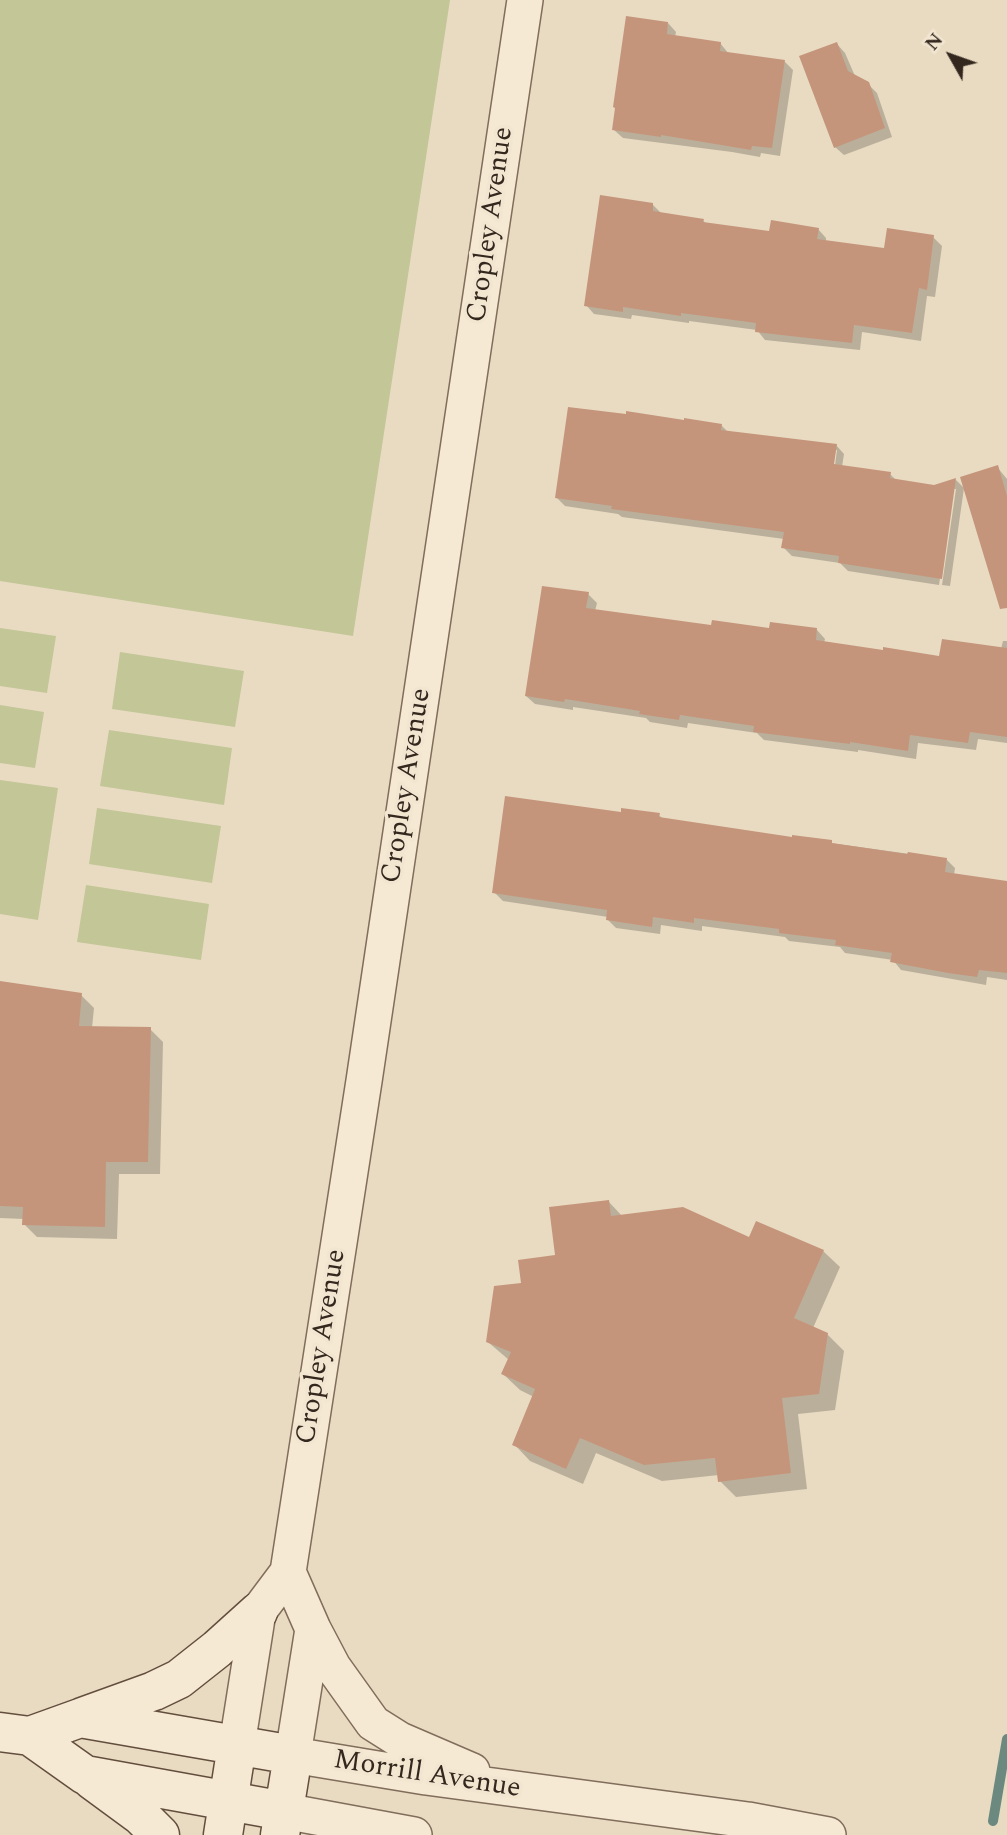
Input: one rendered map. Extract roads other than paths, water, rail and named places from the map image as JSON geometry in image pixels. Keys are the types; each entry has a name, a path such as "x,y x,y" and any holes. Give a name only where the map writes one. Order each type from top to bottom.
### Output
{"main road":[{"path":"80,1718 178,1679 258,1612"},
{"name":"Morrill Avenue","path":"15,1734 80,1718 293,1755"},
{"name":"Morrill Avenue","path":"15,1734 85,1775 226,1818 282,1823"},
{"name":"Cropley Avenue","path":"226,1818 237,1745"},
{"path":"282,1823 293,1755"},
{"path":"85,1775 141,1816 160,1835"}],"street":[{"name":"Cropley Avenue","path":"237,1745 258,1612 288,1572 525,0"},
{"path":"288,1572 333,1667 373,1723 400,1740 517,1790"},
{"path":"293,1755 313,1629"},
{"name":"Morrill Avenue","path":"293,1755 517,1790 748,1820 828,1835"},
{"name":"Morrill Avenue","path":"282,1823 414,1835"}],"waterway":[{"path":"993,1821 1007,1739"}]}
